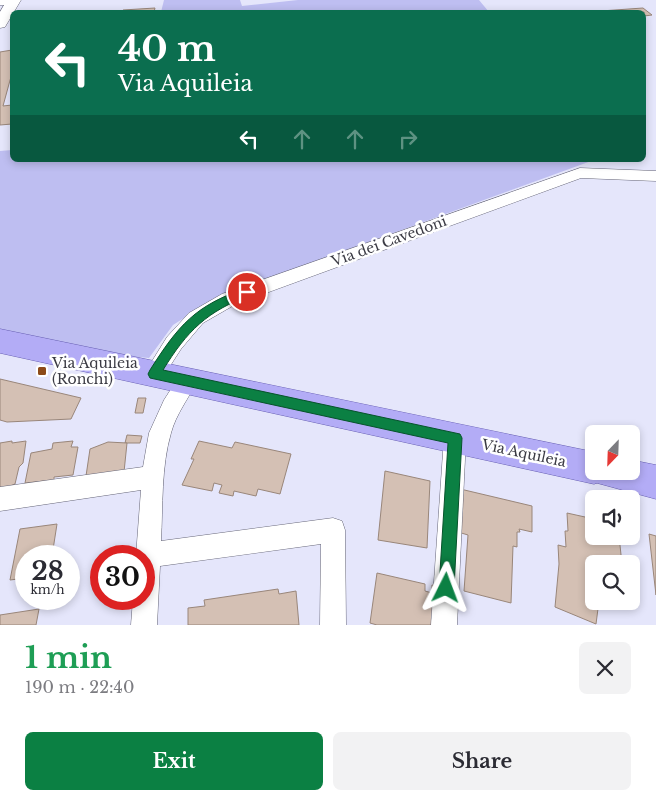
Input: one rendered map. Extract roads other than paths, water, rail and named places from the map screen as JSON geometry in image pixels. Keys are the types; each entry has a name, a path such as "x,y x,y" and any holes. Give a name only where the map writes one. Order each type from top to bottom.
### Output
{"main road":[{"name":"Via Aquileia","path":"0,342 585,466"},
{"path":"640,478 656,482"}],"street":[{"path":"0,24 9,1"},
{"name":"Via dei Cavedoni","path":"154,374 174,343 196,318 229,299 580,173 656,176"},
{"path":"150,545 153,477 160,433 171,407 187,381"},
{"path":"444,625 455,438"},
{"path":"0,499 153,477"},
{"path":"155,554 333,530 333,625"},
{"path":"144,625 145,610"}],"place":[{"name":"Via Aquileia (Ronchi)","path":"42,371"}]}
